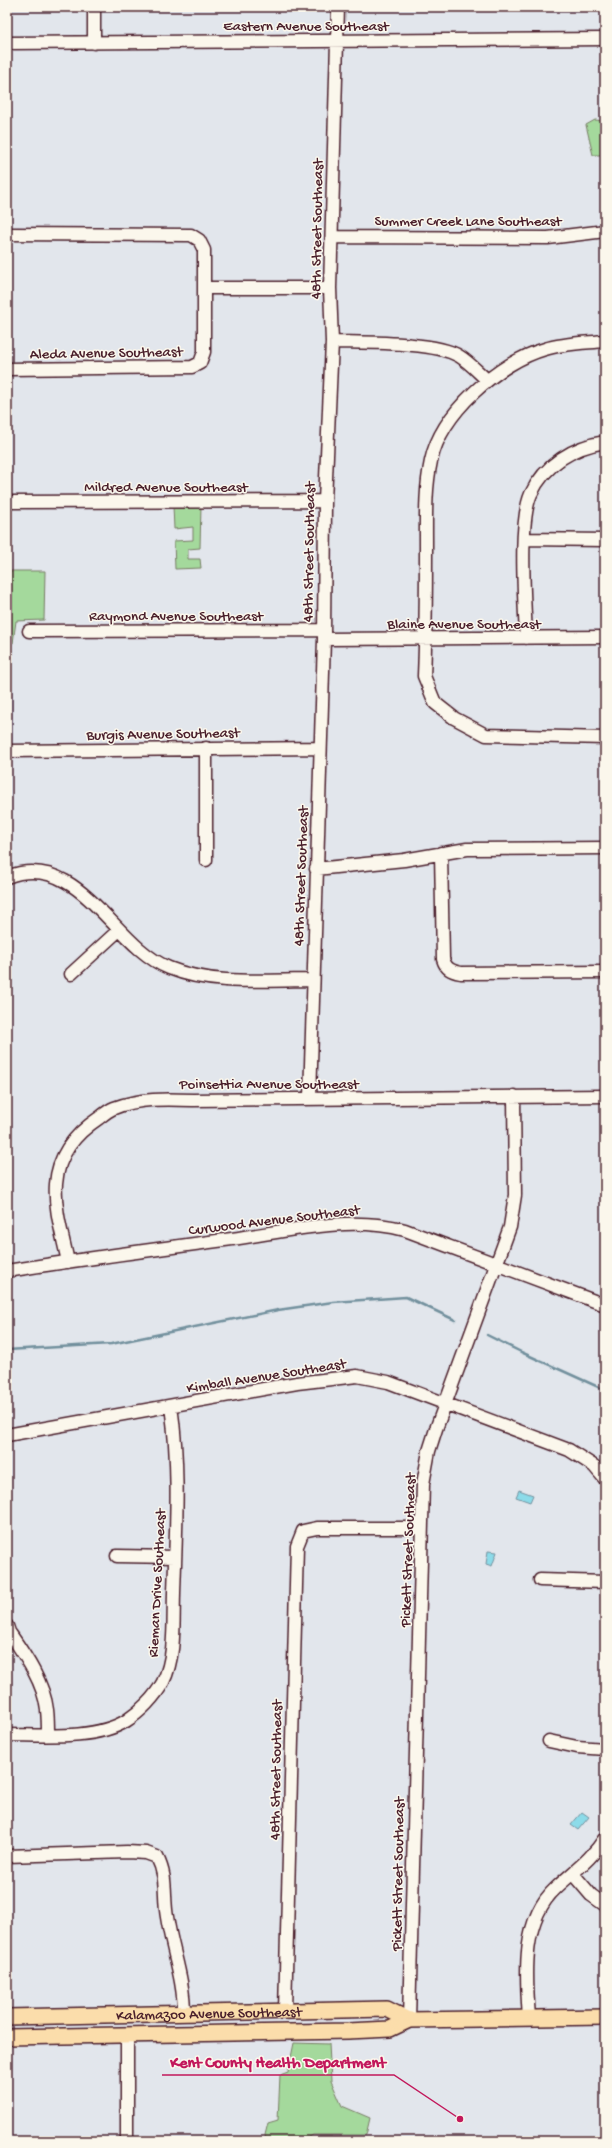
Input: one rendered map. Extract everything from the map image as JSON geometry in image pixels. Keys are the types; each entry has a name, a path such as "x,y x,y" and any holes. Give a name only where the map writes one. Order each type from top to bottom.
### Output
{"main road":[{"name":"Kalamazoo Avenue Southeast","path":"7,2017 387,2009 409,2020"},
{"path":"107,2035 114,2030 172,2027 181,2019 184,2013"},
{"path":"7,2023 54,2022 71,2015"},
{"name":"Kalamazoo Avenue Southeast","path":"7,2037 383,2029 390,2028 409,2020 605,2017"}],"street":[{"path":"94,7 94,43"},
{"name":"48th Street Southeast","path":"310,1098 323,634 325,501 332,342 330,288 338,7"},
{"name":"Eastern Avenue Southeast","path":"7,43 605,39"},
{"name":"Summer Creek Lane Southeast","path":"332,237 548,238 605,232"},
{"name":"Aleda Avenue Southeast","path":"7,234 191,235 200,240 204,250 205,288 204,352 200,363 192,367 7,369"},
{"path":"205,288 330,288"},
{"path":"605,341 545,348 520,359 487,380 464,402 441,436 430,463 426,494 424,676 435,702 454,718 486,735 605,738"},
{"path":"332,342 410,345 437,349 459,355 487,380"},
{"path":"526,638 524,540 530,495 541,478 555,462 570,452 586,445 605,442"},
{"name":"Mildred Avenue Southeast","path":"7,502 325,501"},
{"path":"524,540 605,540"},
{"name":"Raymond Avenue Southeast","path":"29,632 323,634"},
{"name":"Blaine Avenue Southeast","path":"323,634 425,639 605,638"},
{"path":"206,748 206,860"},
{"name":"Burgis Avenue Southeast","path":"7,751 320,748"},
{"path":"316,869 404,860 467,849 605,848"},
{"path":"441,853 443,958 446,966 451,971 605,972"},
{"path":"7,877 28,872 46,873 73,885 101,910 119,930 147,954 167,968 192,977 233,980 313,980"},
{"path":"71,974 119,930"},
{"name":"Pickett Street Southeast","path":"409,2020 423,1484 426,1466 446,1403 498,1264 510,1227 515,1195 514,1096"},
{"name":"Poinsettia Avenue Southeast","path":"68,1262 56,1200 56,1184 64,1153 73,1138 88,1125 114,1108 162,1099 193,1100 605,1096"},
{"name":"Curwood Avenue Southeast","path":"7,1271 362,1223 388,1226 405,1230 605,1305"},
{"name":"Kimball Avenue Southeast","path":"7,1435 297,1384 357,1376 388,1382 569,1450 594,1466 605,1479"},
{"name":"Rieman Drive Southeast","path":"7,1735 48,1735 95,1732 125,1722 147,1704 163,1682 171,1657 175,1557 176,1438 171,1406"},
{"name":"48th Street Southeast","path":"285,2011 296,1556 303,1532 317,1528 421,1528"},
{"path":"117,1556 175,1557"},
{"path":"540,1580 605,1582"},
{"path":"7,1626 32,1667 40,1687 47,1708 48,1735"},
{"path":"549,1742 576,1747 605,1749"},
{"path":"529,2018 527,1984 528,1961 534,1924 553,1891 598,1850 605,1838"},
{"path":"7,1856 127,1852 146,1853 157,1857 165,1880 166,1915 181,1975 184,2013"},
{"path":"573,1874 591,1895 605,1905"},
{"path":"127,2034 127,2141"}],"shaded area":[{"path":"7,571 45,571 44,620 16,621 13,643 13,743 7,743"}],"green space":[{"path":"595,120 605,121 605,155 593,155 586,125"},
{"path":"173,506 201,506 200,548 188,549 188,559 200,559 201,568 175,569 174,541 193,540 193,527 174,529"},
{"path":"7,571 45,571 44,620 16,621 13,643 7,643"},
{"path":"294,2043 329,2044 331,2081 342,2106 370,2118 366,2135 313,2135 302,2141 266,2141 265,2135 268,2123 278,2120 280,2075 288,2072"}],"water":[{"path":"519,1490 533,1495 530,1502 516,1497"},
{"path":"488,1551 497,1552 492,1566 486,1564"},
{"path":"582,1812 589,1817 578,1830 571,1825"}],"waterway":[{"path":"7,1350 111,1344 278,1310 333,1302 406,1297 455,1320"},
{"path":"487,1335 605,1390"}],"place":[{"name":"Kent County Health Department","path":"460,2119"}]}
